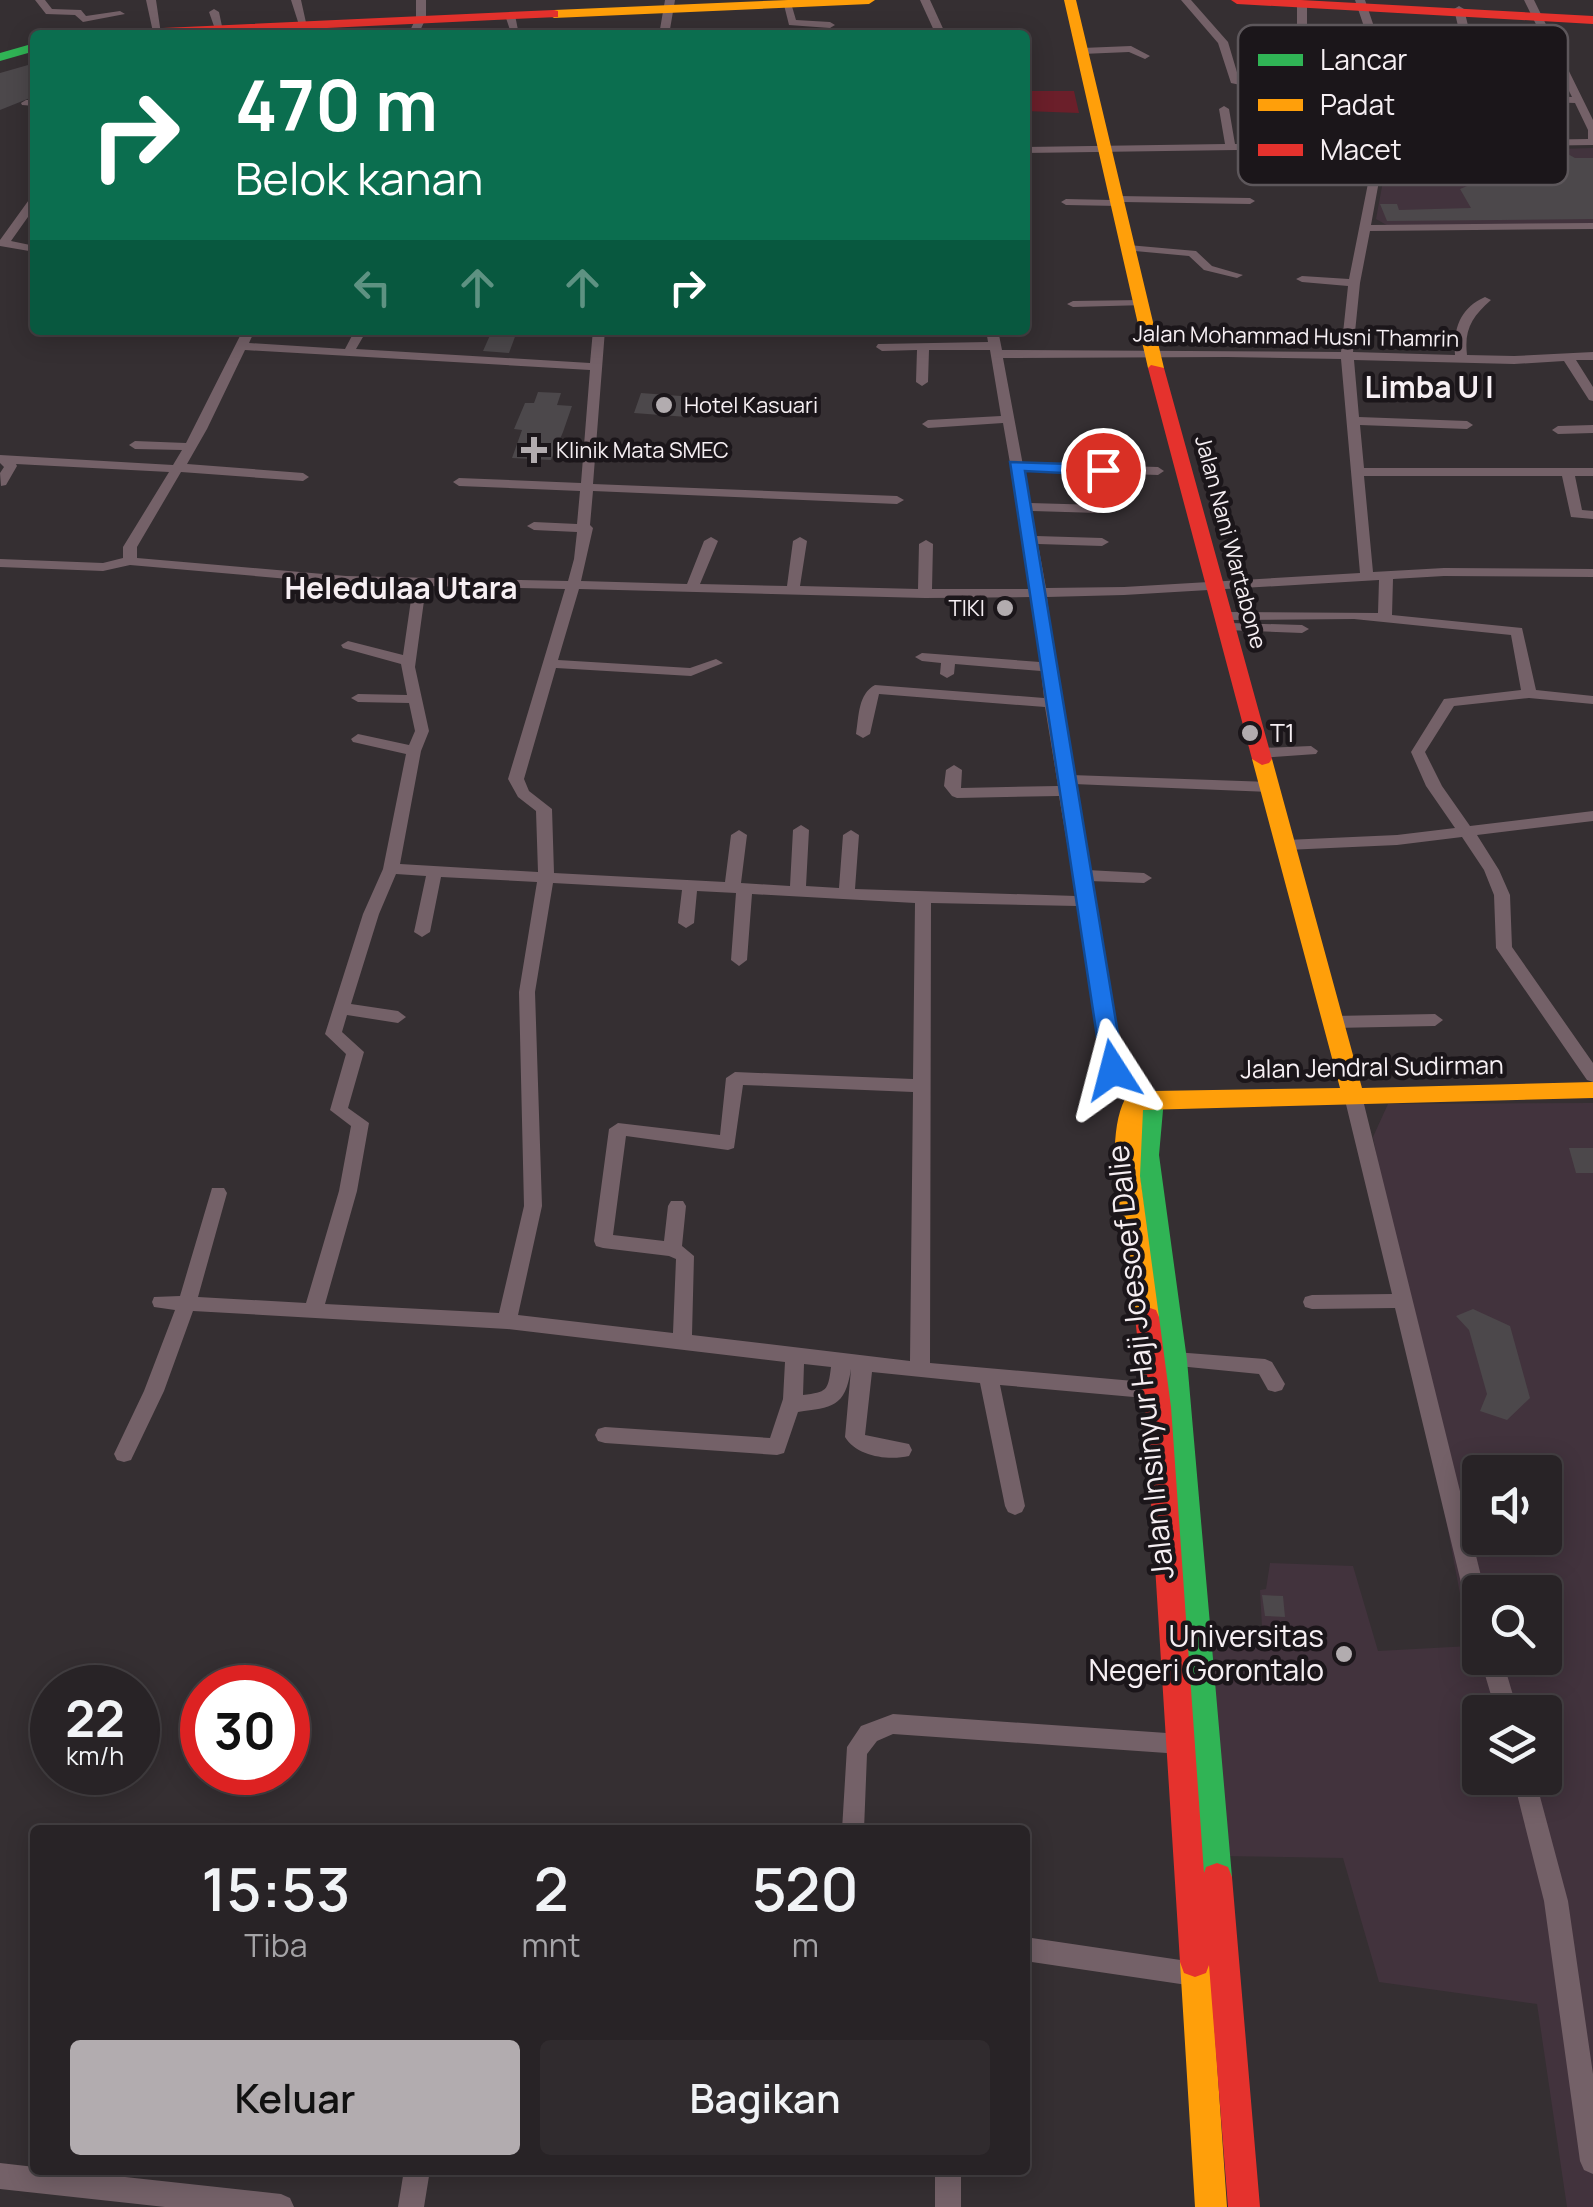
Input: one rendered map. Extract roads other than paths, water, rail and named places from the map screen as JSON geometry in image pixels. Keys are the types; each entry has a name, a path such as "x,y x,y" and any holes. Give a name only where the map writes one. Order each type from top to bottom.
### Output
{"main road":[{"path":"168,30 217,20 304,25 418,18 513,24 670,4 786,4 828,9 868,0"},
{"name":"Jalan Nani Wartabone","path":"1070,0 1152,354 1354,1096"},
{"path":"1237,0 1303,10 1362,3 1459,11 1534,10 1593,18"},
{"path":"0,57 30,48"},
{"name":"Jalan Jendral Sudirman","path":"1145,1107 1354,1096 1593,1090"},
{"name":"Jalan Insinyur Haji Joesoef Dalie","path":"1211,2207 1180,1744 1164,1402 1175,1360 1145,1107 1127,1116 1126,1144 1164,1402 1244,2207"}],"street":[{"path":"40,0 49,12 78,12 83,19 119,28"},
{"path":"151,0 158,30"},
{"path":"296,0 304,25"},
{"path":"925,0 939,30"},
{"path":"1186,0 1222,42 1234,81 1238,82"},
{"path":"665,30 670,4"},
{"path":"1459,11 1463,25"},
{"path":"1082,51 1131,49 1145,56"},
{"path":"1568,84 1593,130 1593,142 1568,142"},
{"path":"1568,100 1576,100"},
{"path":"1224,109 1231,148"},
{"path":"1030,150 1238,148"},
{"path":"1368,576 1347,354 1354,284 1372,185"},
{"path":"1066,202 1250,201"},
{"path":"30,206 2,243 30,247"},
{"path":"1364,228 1593,226"},
{"path":"1128,248 1192,253 1208,268 1238,276"},
{"path":"1302,280 1354,284"},
{"path":"1461,359 1458,333 1472,308 1485,300"},
{"path":"1074,304 1142,303"},
{"path":"130,561 130,547 191,447 246,335"},
{"path":"349,352 358,335"},
{"path":"507,1321 533,1206 527,992 546,876 544,809 524,794 516,778 554,664 586,528 598,335"},
{"path":"993,335 1040,594 1046,668 1113,1070 1145,1107"},
{"path":"241,346 594,367"},
{"path":"922,382 923,346"},
{"name":"Jalan Mohammad Husni Thamrin","path":"882,347 1461,359 1593,356"},
{"path":"1568,358 1593,397"},
{"path":"928,424 1008,419"},
{"path":"1353,421 1467,425"},
{"path":"1558,430 1593,428"},
{"path":"135,445 191,447"},
{"path":"2,459 303,477"},
{"path":"1,482 11,466 2,459"},
{"path":"1016,465 1158,471"},
{"path":"1052,468 1062,478 1092,481"},
{"path":"1358,472 1593,472"},
{"path":"1568,473 1576,514 1593,515"},
{"path":"459,482 897,500"},
{"path":"1023,507 1099,509"},
{"path":"534,526 586,528"},
{"path":"1029,540 1102,542"},
{"path":"692,588 711,541"},
{"path":"792,590 800,541"},
{"path":"925,594 926,544"},
{"path":"0,563 93,567 130,561 293,578 925,594 1217,587 1386,575 1593,572"},
{"path":"1385,618 1386,575"},
{"path":"314,1308 348,1191 360,1123 338,1110 355,1052 333,1034 370,914 391,868 414,751 422,731 408,661 420,582"},
{"path":"1227,621 1385,618 1518,631 1529,694"},
{"path":"1227,621 1302,629"},
{"path":"348,645 408,661"},
{"path":"922,657 948,667 1046,668"},
{"path":"554,664 691,672 716,662"},
{"path":"863,734 869,697 875,689 1052,703"},
{"path":"1593,700 1529,694 1450,702 1422,742 1419,758 1468,832 1504,900 1500,934 1504,948 1593,1076"},
{"path":"358,698 414,698"},
{"path":"358,739 414,751"},
{"path":"1261,753 1311,751"},
{"path":"954,770 952,786 957,793 1066,785 1270,787"},
{"path":"1286,845 1468,832 1593,816"},
{"path":"798,892 801,830"},
{"path":"738,960 739,835"},
{"path":"847,894 851,836"},
{"path":"391,868 923,898 1085,901"},
{"path":"422,932 435,870"},
{"path":"1079,874 1144,878"},
{"path":"686,923 690,886"},
{"path":"920,1370 923,898"},
{"path":"341,1008 398,1017"},
{"path":"1333,1022 1435,1020"},
{"path":"682,1342 684,1256 672,1249 603,1241 620,1128 728,1143 735,1078 922,1086"},
{"path":"1354,1096 1470,1575"},
{"path":"124,1454 160,1386 189,1303 218,1193"},
{"path":"672,1249 677,1206"},
{"path":"1312,1302 1405,1300"},
{"path":"161,1302 507,1321 988,1376 1164,1402"},
{"path":"604,1435 770,1449 782,1442 793,1403 795,1355"},
{"path":"1175,1360 1264,1367 1274,1384"},
{"path":"793,1403 817,1405 831,1400 853,1362"},
{"path":"853,1362 854,1437 861,1444 902,1450"},
{"path":"988,1376 1015,1506"},
{"path":"852,1825 859,1742 878,1728 893,1724 1180,1744"},
{"path":"1528,1795 1556,1900 1593,2161"},
{"path":"1030,1950 1194,1974"},
{"path":"411,2207 416,2175"},
{"path":"948,2175 948,2207"},
{"path":"0,2176 281,2207"}],"place":[{"name":"Hotel Kasuari","path":"664,405"},
{"name":"Klinik Mata SMEC","path":"534,450"},
{"name":"TIKI","path":"1005,608"},
{"name":"T1","path":"1250,733"},
{"name":"Universitas Negeri Gorontalo","path":"1344,1654"}],"district":[{"name":"Limba U I","path":"1429,388"},
{"name":"Heledulaa Utara","path":"401,589"}]}
